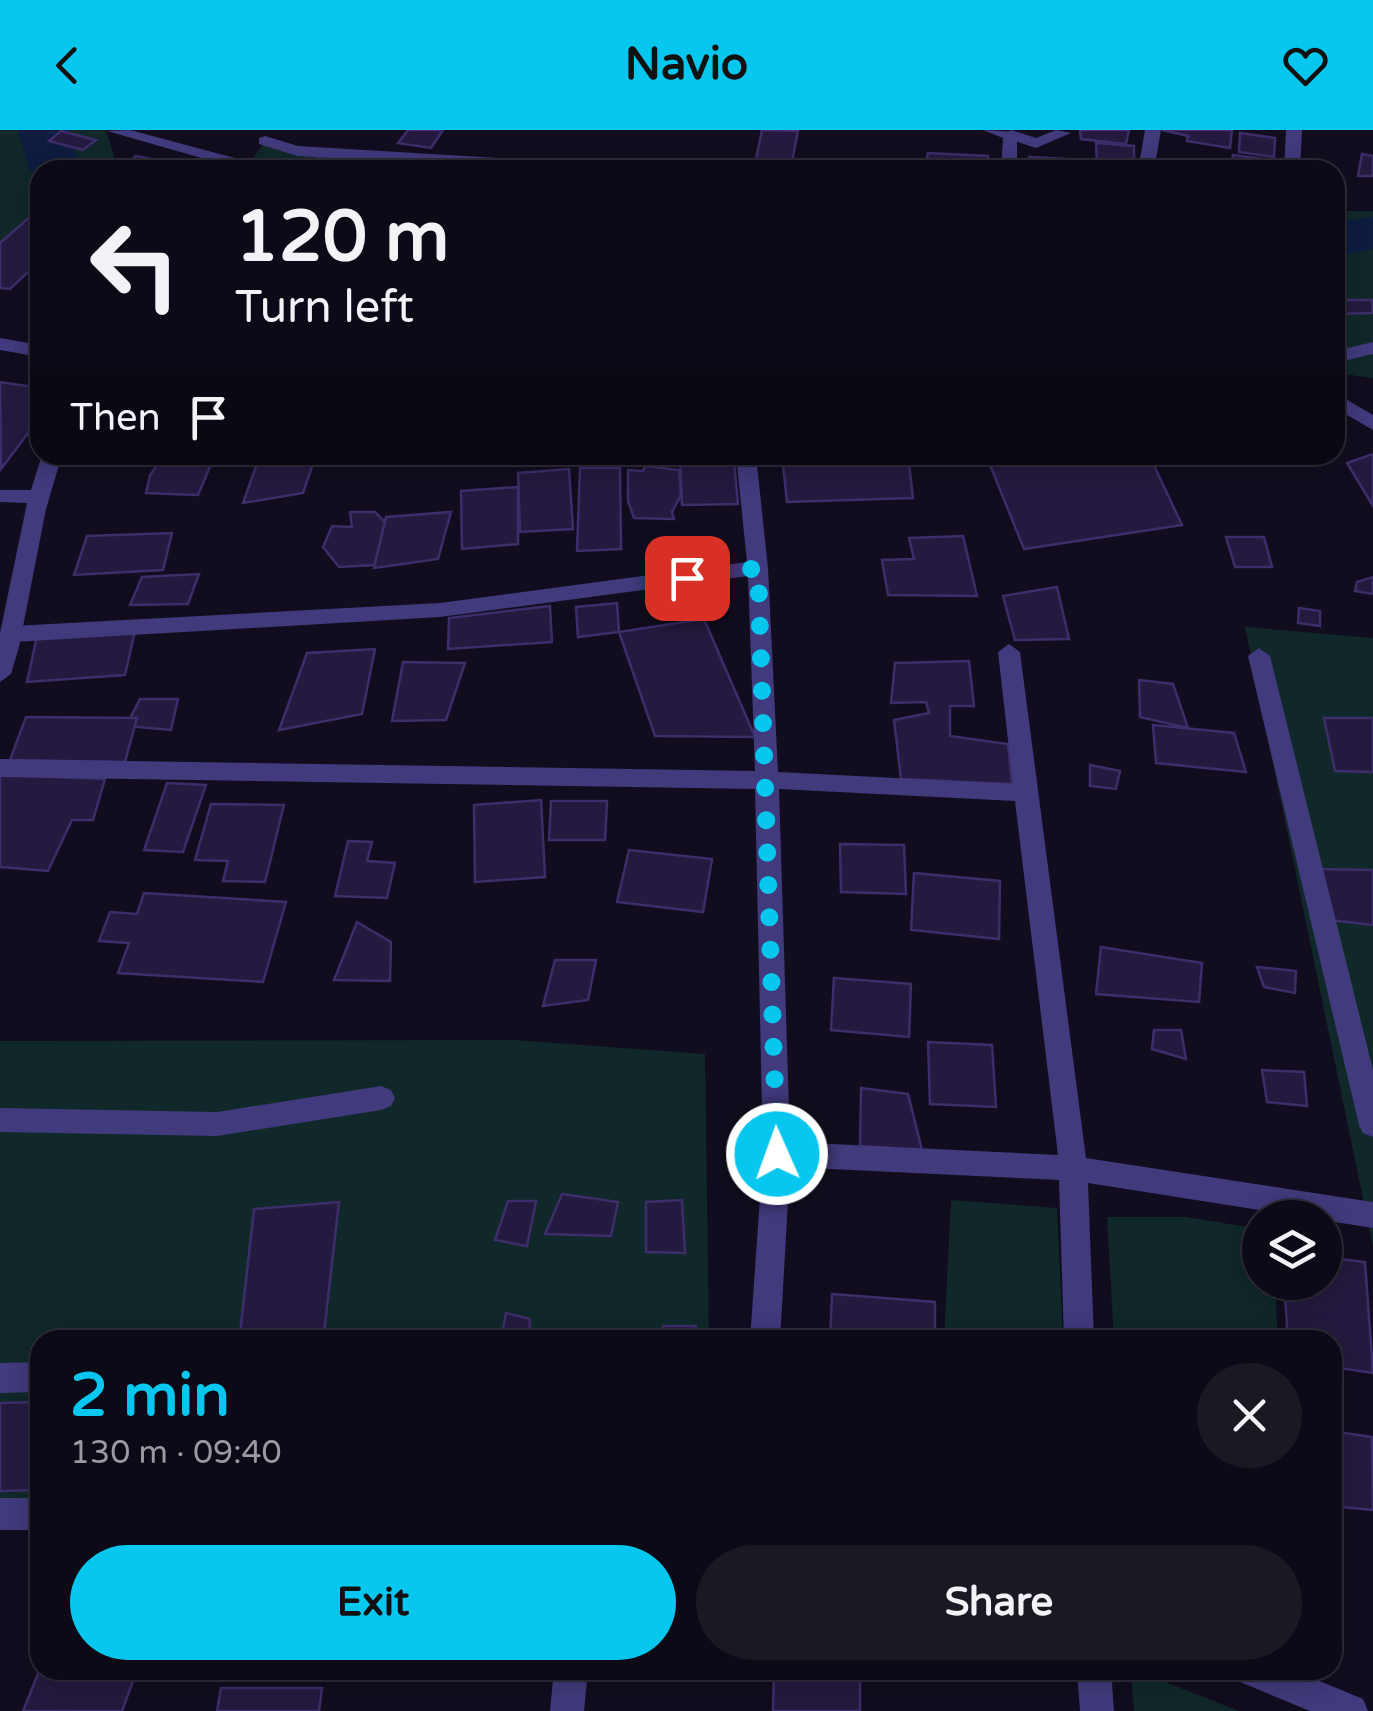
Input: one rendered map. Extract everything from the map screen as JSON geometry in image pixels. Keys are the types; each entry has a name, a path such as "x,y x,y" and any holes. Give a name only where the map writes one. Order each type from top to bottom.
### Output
{"street":[{"path":"114,130 214,160"},
{"path":"991,130 1036,142 1063,133"},
{"path":"1148,160 1153,130"},
{"path":"1292,160 1294,130"},
{"path":"244,160 270,135 296,151 447,160"},
{"path":"1009,160 1010,135"},
{"path":"0,344 30,349"},
{"path":"1345,355 1373,348"},
{"path":"1345,406 1373,424"},
{"path":"0,674 13,634 36,497 48,465"},
{"path":"747,465 758,568 768,780 766,842 777,1154 766,1330"},
{"path":"0,496 36,497"},
{"path":"13,634 440,610 758,568"},
{"path":"1009,652 1072,1168 1079,1330"},
{"path":"1259,656 1373,1125"},
{"path":"0,768 768,780 1026,794"},
{"path":"0,1120 217,1124 381,1098"},
{"path":"777,1154 1072,1168 1373,1216"},
{"path":"0,1378 30,1377"},
{"path":"0,1514 30,1514"},
{"path":"566,1711 570,1680"},
{"path":"1095,1680 1097,1711"},
{"path":"1276,1680 1351,1711"}],"green space":[{"path":"0,130 106,130 114,160 30,160 30,217 0,243"},
{"path":"265,141 297,151 447,160 252,160"},
{"path":"1345,211 1373,211 1373,378 1345,374"},
{"path":"1245,627 1373,638 1373,1247"},
{"path":"514,1040 705,1054 709,1330 30,1330 30,1506 0,1507 0,1041"},
{"path":"951,1200 1057,1208 1063,1330 944,1330"},
{"path":"1107,1217 1186,1217 1242,1226 1242,1300 1276,1300 1277,1330 1113,1330"},
{"path":"1132,1680 1160,1680 1239,1711 1134,1711"}],"building":[{"path":"408,130 443,130 431,148 398,143"},
{"path":"762,130 798,131 792,160 756,159"},
{"path":"1080,130 1129,130 1126,144 1081,139"},
{"path":"1162,130 1232,130 1230,148 1187,141 1188,136"},
{"path":"61,131 96,140 83,150 49,141"},
{"path":"1240,133 1275,138 1274,157 1239,152"},
{"path":"1096,143 1134,146 1134,160 1097,160"},
{"path":"928,153 988,156 988,160 927,160"},
{"path":"1362,154 1373,156 1373,176 1358,176"},
{"path":"319,155 375,160 316,160"},
{"path":"1233,155 1271,160 1232,160"},
{"path":"1029,157 1085,160 1029,160"},
{"path":"30,217 30,270 10,289 0,288 0,243"},
{"path":"1345,300 1372,300 1373,313 1345,314"},
{"path":"0,382 30,386 30,430 1,469"},
{"path":"1373,454 1373,506 1347,463"},
{"path":"158,465 211,465 198,495 146,493 150,475"},
{"path":"256,465 313,465 303,493 243,503"},
{"path":"680,465 734,465 738,504 682,505"},
{"path":"783,465 909,465 913,498 787,502"},
{"path":"990,465 1154,465 1182,525 1024,549"},
{"path":"645,466 679,470 681,495 672,512 674,519 634,518 628,501 628,470 643,471"},
{"path":"580,468 620,468 621,549 577,551"},
{"path":"569,469 573,529 520,532 518,473"},
{"path":"518,487 518,544 462,549 461,491"},
{"path":"350,512 375,512 385,522 375,565 339,567 323,547 332,526 352,527"},
{"path":"451,512 438,559 374,568 386,517"},
{"path":"172,533 163,570 74,575 87,536"},
{"path":"963,536 977,596 888,595 882,560 914,559 909,538"},
{"path":"1226,537 1264,537 1272,567 1235,567"},
{"path":"199,574 188,604 130,605 142,577"},
{"path":"1373,577 1373,594 1355,591 1357,582"},
{"path":"1057,587 1069,639 1015,640 1003,596"},
{"path":"617,603 619,632 578,637 576,607"},
{"path":"550,606 552,642 448,649 449,618"},
{"path":"1299,608 1320,611 1320,626 1298,623"},
{"path":"704,619 755,737 655,736 619,632"},
{"path":"135,631 125,675 27,682 37,636"},
{"path":"375,649 362,714 279,730 307,653"},
{"path":"969,661 974,706 950,706 950,736 1008,744 1012,784 901,779 894,720 929,713 926,702 891,703 895,663"},
{"path":"403,662 465,663 446,720 392,721"},
{"path":"1139,680 1173,684 1188,728 1140,717"},
{"path":"140,699 178,699 171,730 126,726"},
{"path":"26,717 137,718 125,762 10,760"},
{"path":"1324,718 1373,718 1373,772 1335,771"},
{"path":"1153,725 1234,733 1246,772 1156,763"},
{"path":"1090,765 1120,771 1116,789 1090,786"},
{"path":"0,775 105,779 93,820 72,820 48,871 0,867"},
{"path":"167,783 206,785 183,852 144,850"},
{"path":"541,800 545,877 475,882 474,805"},
{"path":"551,801 607,801 605,840 549,840"},
{"path":"211,804 284,805 265,882 223,881 228,861 195,860"},
{"path":"348,841 372,842 367,861 395,863 387,898 335,896"},
{"path":"840,844 904,845 906,894 841,892"},
{"path":"629,850 712,859 703,912 617,902"},
{"path":"1314,869 1373,870 1373,925 1322,919"},
{"path":"914,873 1000,881 999,939 911,930"},
{"path":"144,893 286,902 263,982 118,973 129,943 99,941 110,912 137,914"},
{"path":"357,922 391,942 390,981 334,980"},
{"path":"1101,947 1202,963 1199,1002 1096,994"},
{"path":"555,960 596,960 588,1000 543,1006"},
{"path":"1257,967 1296,971 1295,993 1264,987"},
{"path":"834,978 911,984 909,1037 831,1030"},
{"path":"1154,1030 1181,1030 1186,1059 1152,1049"},
{"path":"928,1042 992,1045 996,1107 930,1104"},
{"path":"1262,1070 1304,1072 1307,1106 1267,1102"},
{"path":"861,1088 908,1094 922,1150 860,1146"},
{"path":"562,1194 618,1202 611,1236 545,1234"},
{"path":"682,1200 685,1253 646,1252 646,1202"},
{"path":"508,1201 536,1201 527,1246 495,1240"},
{"path":"339,1202 324,1330 240,1330 254,1209"},
{"path":"1342,1259 1365,1262 1373,1373 1342,1368 1342,1330 1287,1330 1285,1300 1342,1300"},
{"path":"832,1294 935,1302 935,1330 830,1330"},
{"path":"506,1313 530,1319 529,1330 503,1330"},
{"path":"663,1326 696,1326 695,1330 663,1330"},
{"path":"30,1402 30,1490 0,1491 0,1403"},
{"path":"1342,1432 1372,1437 1373,1510 1342,1507"},
{"path":"36,1680 133,1680 122,1711 23,1711"},
{"path":"774,1680 860,1680 860,1711 773,1711"},
{"path":"221,1688 322,1688 319,1711 217,1711"}],"waterway":[{"path":"43,130 52,160"},
{"path":"1345,238 1373,233"}],"route":[{"path":"687,578 758,568 768,780 766,842 777,1154"}]}
